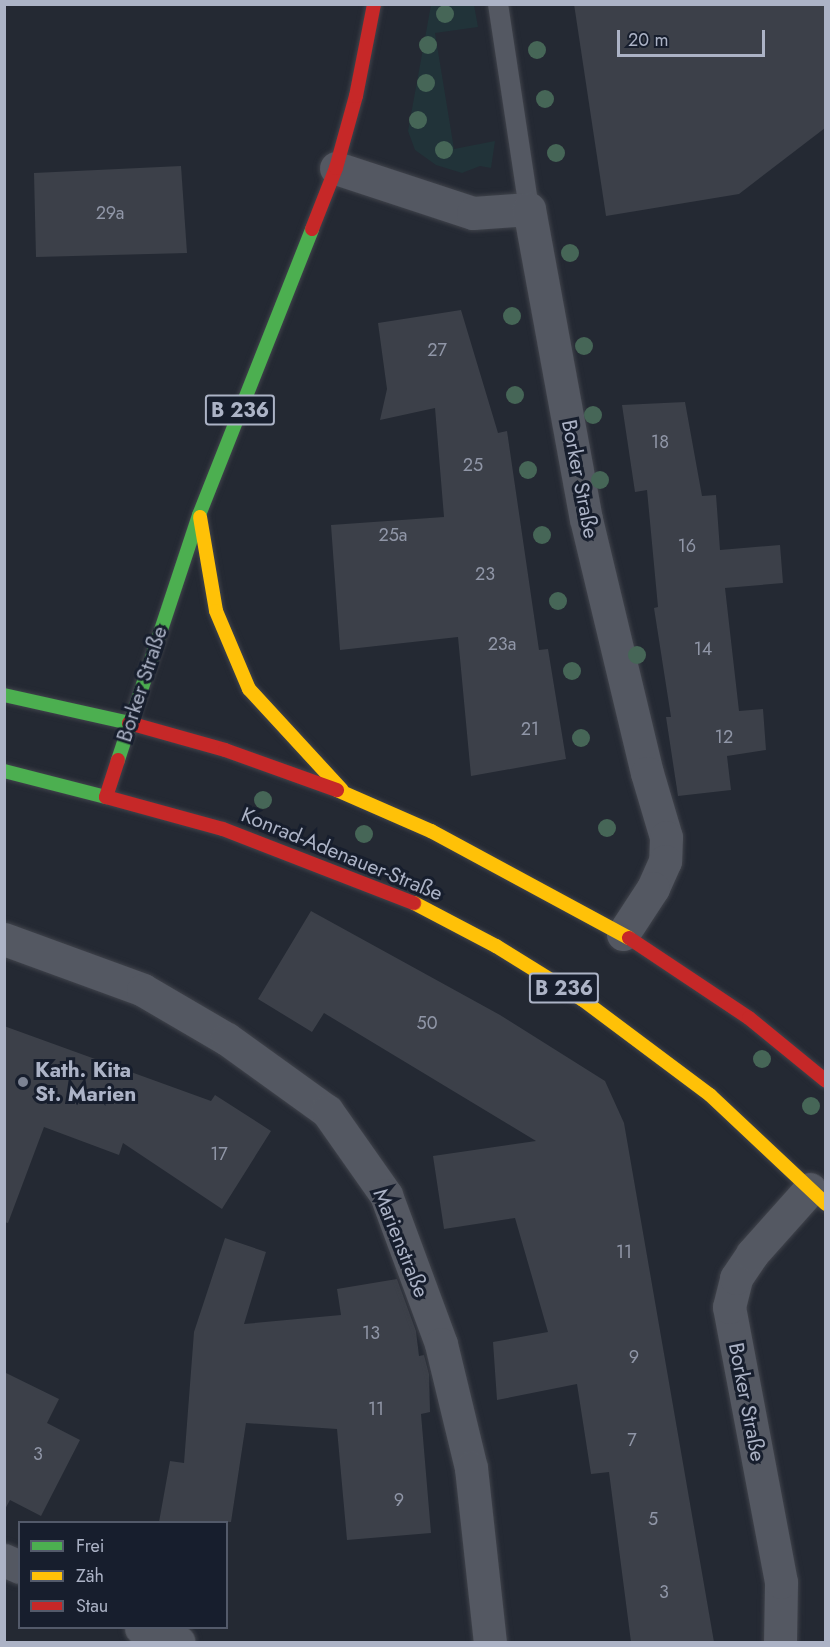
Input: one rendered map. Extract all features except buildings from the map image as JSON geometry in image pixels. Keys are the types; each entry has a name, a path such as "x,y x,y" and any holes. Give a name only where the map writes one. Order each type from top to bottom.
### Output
{"main road":[{"name":"Borker Straße","path":"106,797 199,515 336,168 356,96 374,4"},
{"path":"199,515 216,611 249,689 345,793"},
{"path":"4,695 129,723 225,750 345,793 431,831 623,934 749,1018 825,1081"},
{"name":"Konrad-Adenauer-Straße","path":"4,771 223,829 406,899 496,946 583,1000 710,1095 818,1197"}],"street":[{"path":"336,168 473,213 530,209"},
{"name":"Borker Straße","path":"530,209 586,519 647,773 666,837 665,861 652,888 623,934"},
{"name":"Marienstraße","path":"4,939 143,990 228,1039 327,1111 386,1195 441,1344 471,1468 490,1642"},
{"name":"Borker Straße","path":"780,1642 781,1582 729,1307 736,1278 752,1254 818,1197"},
{"path":"4,1560 18,1566"},
{"path":"144,1629 179,1642"}],"lane":[{"path":"498,4 530,209"}],"shaded area":[{"path":"431,5 474,5 478,27 435,33 454,149 495,141 491,168 480,166 462,173 436,165 415,150 408,131"}],"traffic: fast":[{"path":"118,760 199,515 312,229"},
{"path":"4,695 129,723"},
{"path":"4,771 106,797"}],"traffic: slow":[{"path":"200,517 216,611 249,689 342,790"},
{"path":"337,790 431,831 629,938"},
{"path":"414,903 496,946 583,1000 710,1095 826,1204"}],"traffic: jam":[{"path":"312,229 336,168 356,96 374,4"},
{"path":"129,723 225,750 337,790"},
{"path":"118,760 106,797 223,829 414,903"},
{"path":"629,938 749,1018 826,1081"}],"place":[{"name":"Kath. Kita St. Marien","path":"23,1082"}]}
